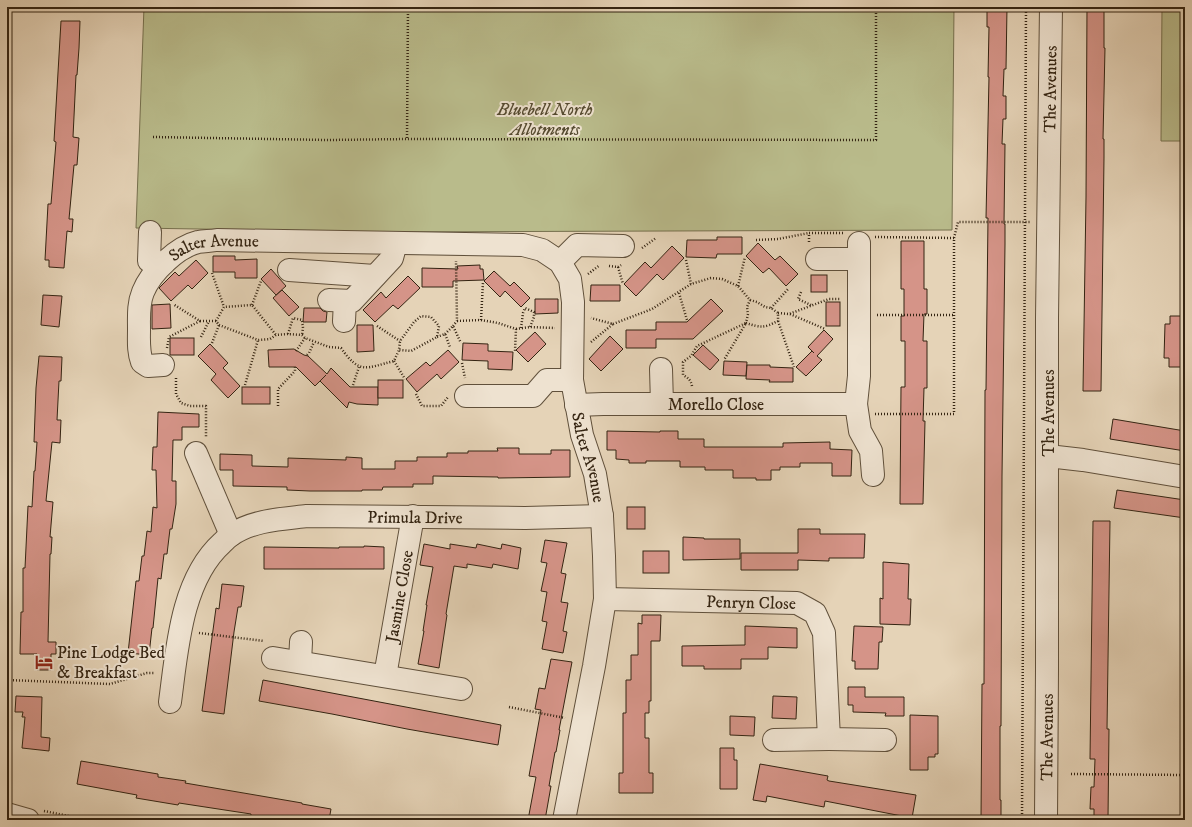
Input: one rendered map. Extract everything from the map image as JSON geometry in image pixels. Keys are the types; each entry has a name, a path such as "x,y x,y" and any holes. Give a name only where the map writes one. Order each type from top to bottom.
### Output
{"street":[{"name":"The Avenues","path":"1046,820 1048,456 1047,318 1051,7"},
{"path":"150,232 149,261 164,263"},
{"name":"Salter Avenue","path":"153,368 142,362 139,352 139,309 142,293 151,278 164,263 181,249 198,242 217,240 523,245 542,250 560,262 570,279 573,302 572,380 576,405 582,435 594,474 602,516 605,599 564,820"},
{"path":"340,307 352,301 392,258 396,243"},
{"path":"560,262 577,245 620,256"},
{"path":"817,259 859,251 859,376 857,409 860,431 871,451 873,475"},
{"path":"289,270 375,276"},
{"path":"661,369 662,404"},
{"path":"458,395 533,396 547,380 572,380"},
{"name":"Morello Close","path":"576,405 692,404 857,409"},
{"path":"196,453 230,535"},
{"path":"1048,456 1076,459 1185,477"},
{"name":"Primula Drive","path":"170,702 166,674 181,630 188,600 200,572 214,550 230,535 248,526 276,519 307,516 525,518 602,516"},
{"name":"Jasmine Close","path":"385,676 412,516"},
{"name":"Penryn Close","path":"605,599 797,603 815,613 824,633 829,739"},
{"path":"274,658 300,652 385,676 461,689"},
{"path":"774,740 885,740"},
{"path":"7,814 28,820"}],"path":[{"path":"407,139 408,7"},
{"path":"153,137 328,140 876,140 876,7"},
{"path":"1022,820 1026,7"},
{"path":"857,409 954,414 954,238 958,222 1049,221"},
{"path":"756,240 778,239 808,234"},
{"path":"859,251 859,237 954,238"},
{"path":"399,350 411,351 444,334 457,321 456,244"},
{"path":"620,256 623,284"},
{"path":"738,286 745,257"},
{"path":"686,260 691,284"},
{"path":"212,273 224,307 216,322"},
{"path":"457,321 481,320 498,323 516,329 530,327 573,331 592,342 613,324 652,309 691,284 711,278 722,279 738,286 750,300 757,302 764,307 772,308 778,313 789,314 825,328"},
{"path":"252,305 261,281"},
{"path":"481,320 483,282"},
{"path":"772,308 790,288"},
{"path":"800,292 798,299 812,305"},
{"path":"678,293 687,320"},
{"path":"789,314 829,299 859,307 954,315"},
{"path":"724,360 746,323 748,314 747,307 750,300"},
{"path":"174,304 200,321"},
{"path":"224,307 252,305"},
{"path":"252,305 276,335"},
{"path":"520,328 525,308 534,312 534,317 530,327"},
{"path":"778,313 778,321 794,367"},
{"path":"394,361 399,350 400,341 414,322 421,316 431,317 439,326 437,337"},
{"path":"288,334 293,318 302,320 302,335"},
{"path":"573,331 591,318 613,324"},
{"path":"196,453 205,449 206,406 190,406 181,403 176,394 175,374 153,368 169,337 200,321 216,322 219,325 258,340 270,339 276,335 302,335 305,338 328,347 341,348 348,359 359,367 366,368 394,361"},
{"path":"201,337 209,321"},
{"path":"692,404 692,384 689,379 683,376 684,362 691,356 697,346 746,323 759,327 768,326 778,321"},
{"path":"212,344 219,325"},
{"path":"376,326 400,341"},
{"path":"453,326 461,343"},
{"path":"515,351 516,329"},
{"path":"444,334 450,347"},
{"path":"296,351 305,338"},
{"path":"245,385 258,340"},
{"path":"306,355 309,353 314,342"},
{"path":"394,361 405,379"},
{"path":"278,406 278,389 295,370 295,367"},
{"path":"354,385 359,367"},
{"path":"416,394 422,406 441,406 458,395"},
{"path":"181,630 270,642 274,658"},
{"path":"7,680 110,684 147,673 166,674"},
{"path":"509,707 583,722"},
{"path":"1071,774 1185,775"}],"green space":[{"name":"Bluebell North Allotments","path":"144,7 954,7 952,230 384,232 136,228"},
{"path":"1162,7 1185,7 1185,141 1161,141"}],"building":[{"path":"987,7 1007,7 1006,69 1004,69 1003,96 1006,96 1006,119 1003,119 1002,144 1005,144 1005,244 1000,726 1001,820 981,820 982,684 984,684 985,390 988,218 986,218 989,77 989,27 987,27"},
{"path":"1087,7 1104,7 1105,48 1101,391 1083,391"},
{"path":"61,21 80,21 73,137 79,138 77,165 74,165 69,219 73,219 72,232 67,231 64,268 49,267 49,260 45,260 48,204 51,204 56,142 54,141"},
{"path":"717,237 742,237 742,254 717,254 716,258 686,257 687,240 717,240"},
{"path":"901,241 924,241 924,289 927,289 927,314 924,314 923,341 927,341 927,388 924,388 923,421 925,421 923,504 900,504 901,387 905,387 905,341 901,341 901,316 904,316 904,289 901,289"},
{"path":"758,243 775,260 780,256 798,274 786,286 769,268 763,273 746,256"},
{"path":"672,246 684,258 663,280 657,274 636,296 624,284 645,262 651,268"},
{"path":"213,256 235,256 235,260 257,259 257,278 235,278 235,272 213,272"},
{"path":"196,260 208,273 192,289 188,285 171,301 159,288 175,272 179,276"},
{"path":"480,265 480,269 483,269 484,280 453,281 453,287 422,287 422,268 458,269 457,266"},
{"path":"271,269 286,286 276,295 261,279"},
{"path":"494,271 510,286 514,282 530,298 521,307 505,291 500,297 484,281"},
{"path":"811,275 827,275 827,292 811,292"},
{"path":"408,276 420,288 398,309 393,305 375,322 363,310 381,292 386,298"},
{"path":"591,285 620,285 620,301 590,301"},
{"path":"282,290 299,307 289,316 273,298"},
{"path":"43,295 62,296 59,327 41,325"},
{"path":"535,299 558,299 558,313 535,314"},
{"path":"711,299 723,311 693,339 656,339 656,348 626,348 626,330 656,330 656,322 687,322"},
{"path":"826,302 840,302 840,326 826,326"},
{"path":"170,304 171,328 152,329 152,305"},
{"path":"304,308 320,308 327,312 326,322 303,322"},
{"path":"1170,316 1185,316 1185,367 1169,367 1169,358 1164,358 1165,324 1170,324"},
{"path":"357,325 373,325 374,351 357,352"},
{"path":"824,330 833,339 817,356 822,360 806,376 796,367 812,351 808,347"},
{"path":"535,332 546,344 528,362 516,350"},
{"path":"610,336 623,349 601,371 589,359"},
{"path":"170,338 194,338 194,355 170,355"},
{"path":"463,343 488,344 488,351 513,352 512,370 488,369 488,361 462,360"},
{"path":"210,344 228,363 223,368 240,386 228,398 211,380 216,374 198,356"},
{"path":"703,345 719,360 710,370 693,355"},
{"path":"294,349 308,356 327,374 331,368 350,387 378,387 378,405 349,402 347,408 320,381 315,386 296,367 269,367 268,350"},
{"path":"448,350 459,362 441,379 437,374 417,392 406,379 426,362 430,366"},
{"path":"39,356 62,357 57,420 61,420 60,443 52,442 46,501 53,502 50,537 52,537 50,554 48,642 56,642 56,654 51,654 51,670 37,670 37,654 20,654 21,612 23,612 23,568 25,568 28,506 32,507 37,442 34,442"},
{"path":"724,361 747,362 746,376 723,375"},
{"path":"747,365 770,365 770,367 793,368 793,382 769,382 770,380 746,379"},
{"path":"378,380 403,380 403,398 378,398"},
{"path":"242,387 270,387 270,404 242,404"},
{"path":"158,412 199,414 199,427 182,427 182,440 173,440 172,481 176,481 176,504 172,529 170,529 167,554 164,554 161,579 158,578 149,655 128,653 136,581 139,581 147,531 151,532 153,507 157,508 156,470 152,470 153,447 157,447"},
{"path":"1113,419 1185,431 1185,451 1110,439"},
{"path":"607,431 678,431 678,439 704,439 704,447 783,447 783,443 830,442 830,449 852,450 851,476 832,476 832,463 800,463 800,467 780,467 780,470 771,470 771,480 756,480 756,478 733,478 733,470 705,470 705,467 680,467 680,461 646,461 646,463 629,463 629,460 616,459 616,450 607,450"},
{"path":"497,448 519,448 519,454 551,454 551,450 570,450 570,477 498,478 433,476 433,484 413,484 413,487 383,487 382,490 362,491 310,491 287,490 287,487 233,486 233,470 220,470 220,454 252,455 252,466 288,467 288,458 346,460 346,457 362,458 362,469 395,469 395,461 417,461 417,457 447,457 447,453 498,451"},
{"path":"1117,490 1185,500 1185,518 1114,508"},
{"path":"627,507 645,507 645,529 627,529"},
{"path":"1093,521 1110,521 1107,729 1109,729 1108,818 1094,818 1094,809 1090,809 1091,787 1094,787 1095,759 1090,759"},
{"path":"798,529 820,529 820,534 865,534 864,558 829,558 829,561 798,560 798,570 741,570 741,553 798,553"},
{"path":"683,537 704,539 740,539 740,559 683,560"},
{"path":"545,540 567,543 561,573 566,574 561,602 568,603 563,631 567,632 563,653 542,649 547,622 542,621 547,592 541,591 547,563 541,562"},
{"path":"424,544 450,549 450,544 476,548 477,544 501,549 502,544 521,548 518,569 493,564 492,568 467,564 467,568 454,566 439,668 418,664 433,567 420,565"},
{"path":"364,546 384,547 384,569 264,569 264,547 339,548"},
{"path":"643,551 669,551 669,573 643,573"},
{"path":"883,562 909,564 908,599 911,599 910,625 880,624 880,598 883,599"},
{"path":"222,584 244,586 241,607 238,607 234,632 224,714 202,711 216,608 219,609"},
{"path":"642,615 661,615 660,641 651,641 651,701 649,701 649,713 645,713 645,738 649,738 649,773 653,773 653,793 619,793 619,773 623,773 623,713 626,713 626,680 631,680 631,655 638,655 638,623 642,624"},
{"path":"745,626 797,628 797,648 768,647 768,659 741,659 741,669 704,669 704,666 682,666 682,646 745,645"},
{"path":"854,626 883,627 882,642 879,642 878,669 855,669 855,661 852,661"},
{"path":"551,659 572,662 549,786 551,786 545,820 528,820 536,777 529,776 541,710 535,709 539,688 545,689"},
{"path":"263,680 501,725 498,745 259,701"},
{"path":"848,687 865,687 865,697 904,697 904,716 885,716 886,713 853,712 853,705 848,705"},
{"path":"16,696 42,697 41,737 50,738 49,751 22,748 25,717 22,717 23,712 15,712"},
{"path":"773,696 797,697 796,719 772,718"},
{"path":"910,715 938,716 938,754 935,754 935,757 928,757 928,770 910,770"},
{"path":"730,716 755,717 754,736 730,735"},
{"path":"720,748 734,748 734,760 737,760 737,789 720,789"},
{"path":"81,761 158,774 158,777 186,781 185,783 331,809 329,820 276,820 251,816 251,814 136,798 137,795 77,784"},
{"path":"760,764 828,776 827,780 829,781 916,795 912,818 825,801 824,807 767,796 766,802 753,800"}],"place":[{"name":"Pine Lodge Bed & Breakfast","path":"44,662"}]}
